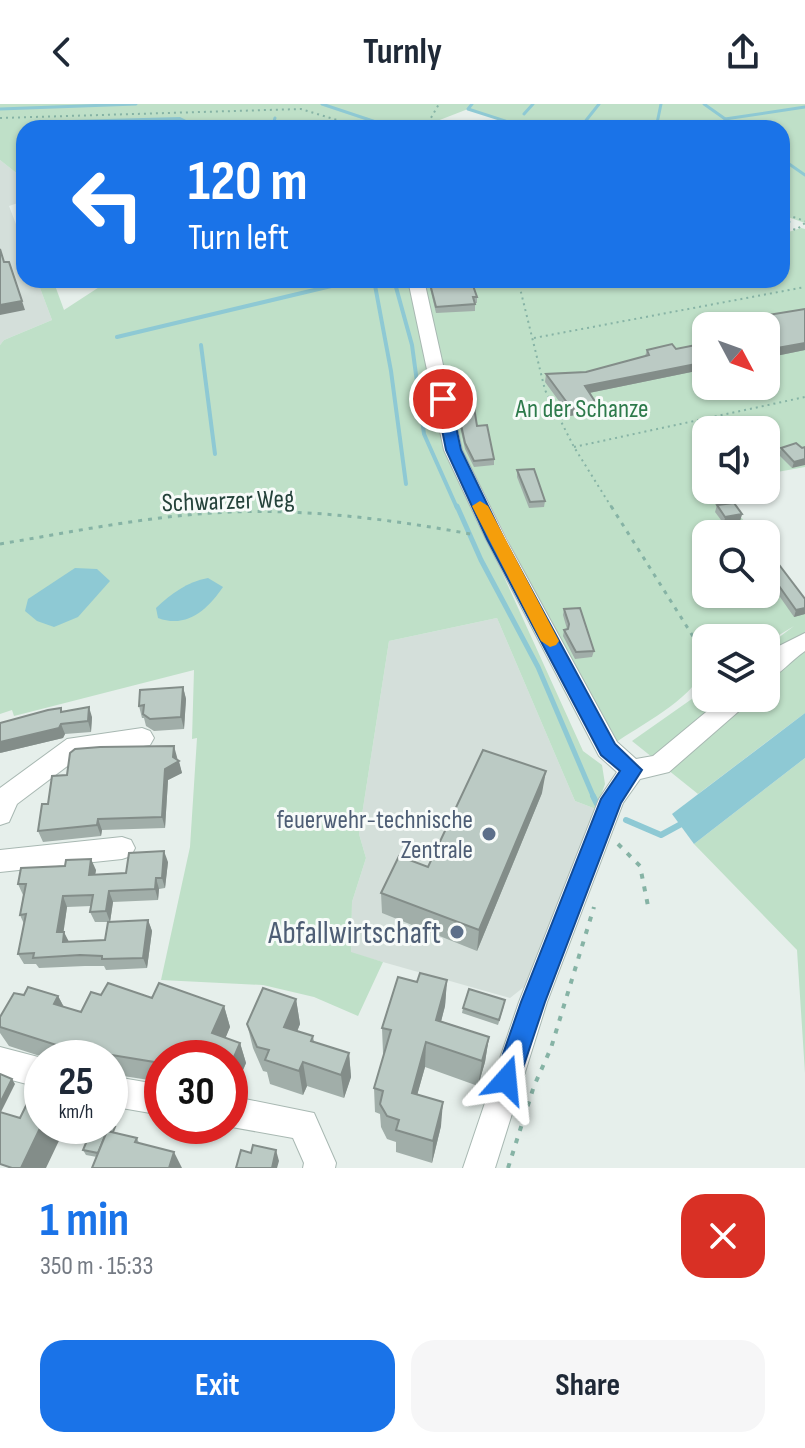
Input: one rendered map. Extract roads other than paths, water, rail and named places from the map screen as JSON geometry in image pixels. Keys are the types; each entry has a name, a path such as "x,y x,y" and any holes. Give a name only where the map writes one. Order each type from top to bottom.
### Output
{"street":[{"path":"418,288 453,450 496,539 608,749 632,770"},
{"path":"780,657 805,641"},
{"path":"479,1168 533,1002 612,799 632,770 660,765 722,712"},
{"path":"4,806 76,746 142,738"},
{"path":"0,861 122,848"},
{"path":"0,1062 24,1068"},
{"path":"248,1115 303,1124 320,1163 319,1168"}],"water":[{"path":"180,117 186,120 71,120"},
{"path":"75,568 97,569 110,581 78,617 54,627 37,621 25,611 28,599"},
{"path":"208,578 223,587 211,603 196,615 178,621 158,618 156,608 168,598 187,585"},
{"path":"805,713 805,758 694,844 672,814"}],"waterway":[{"path":"0,109 136,104"},
{"path":"322,104 370,120"},
{"path":"472,104 468,109 502,120"},
{"path":"524,114 533,104"},
{"path":"586,120 599,104"},
{"path":"658,120 661,104"},
{"path":"704,104 725,119"},
{"path":"725,119 805,107"},
{"path":"790,165 805,175"},
{"path":"117,337 323,288"},
{"path":"375,288 391,371 406,484"},
{"path":"396,288 412,345 424,434 457,508"},
{"path":"201,345 215,454"},
{"path":"457,506 481,560 538,667 594,798"},
{"path":"594,798 597,804"},
{"path":"626,820 661,835 683,823"}],"place":[{"name":"feuerwehr-technische Zentrale","path":"489,834"},
{"name":"Abfallwirtschaft","path":"457,932"}],"park label":[{"name":"An der Schanze","path":"582,408"}]}
